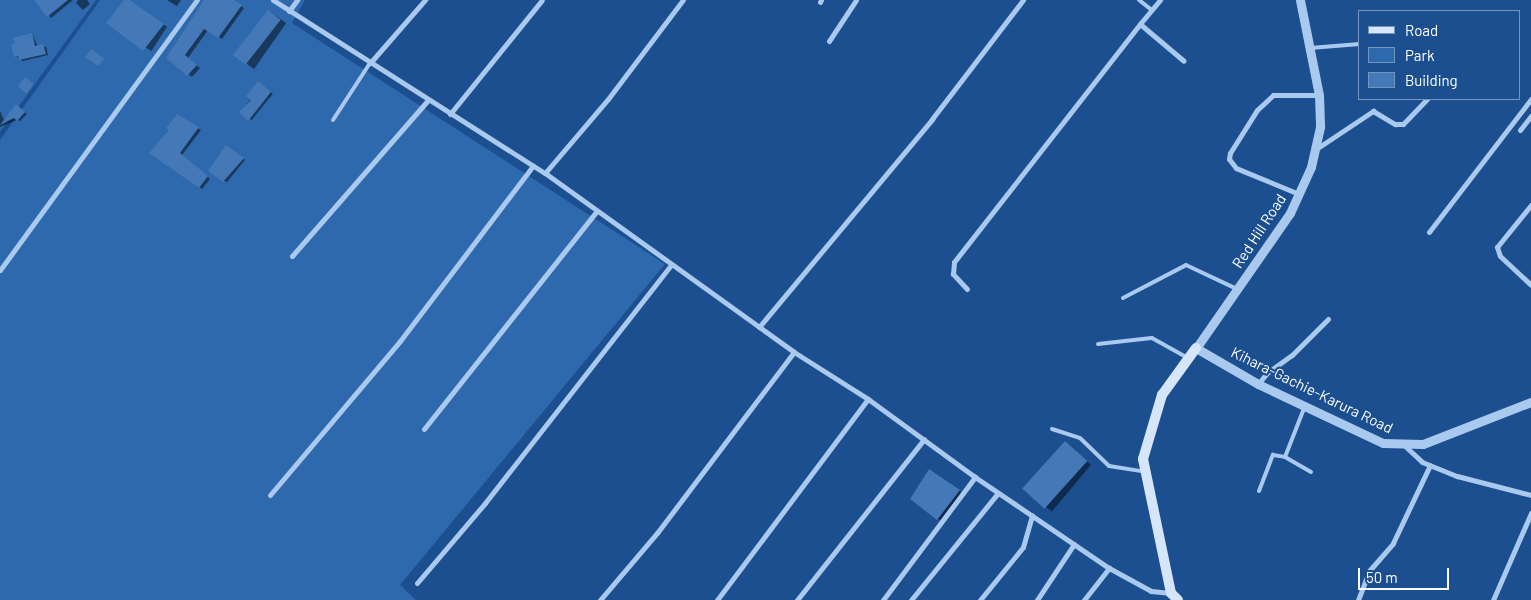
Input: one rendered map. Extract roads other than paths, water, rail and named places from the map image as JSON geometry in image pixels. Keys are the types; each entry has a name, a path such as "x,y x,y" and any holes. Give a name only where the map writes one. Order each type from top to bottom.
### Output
{"main road":[{"path":"1175,596 1143,459 1152,421 1162,395 1196,348"}],"street":[{"path":"0,270 197,0"},
{"path":"273,0 545,173 596,212 794,352 868,399 975,477 1109,568 1151,591 1175,596"},
{"path":"289,11 297,0"},
{"path":"370,63 425,0"},
{"path":"450,114 542,0"},
{"path":"545,173 608,99 683,0"},
{"path":"829,41 856,0"},
{"path":"759,327 932,119 1023,0"},
{"path":"967,289 953,274 954,262 1160,0"},
{"name":"Red Hill Road","path":"1196,348 1290,213 1315,149 1320,127 1319,95 1300,0"},
{"path":"1140,24 1184,61"},
{"path":"1299,194 1236,168 1229,159 1230,152 1257,110 1273,95 1319,95"},
{"path":"1430,232 1531,99"},
{"path":"292,256 428,100"},
{"path":"1315,149 1369,113 1378,112 1395,124 1403,124 1426,100"},
{"path":"1520,130 1531,116"},
{"path":"270,495 400,341 533,166"},
{"path":"1531,205 1496,247 1500,256 1531,285"},
{"path":"424,429 596,212"},
{"path":"417,583 485,503 672,264"},
{"path":"1258,384 1328,319"},
{"name":"Kihara-Gachie-Karura Road","path":"1196,348 1258,384 1383,443 1405,446 1423,444 1531,402"},
{"path":"600,600 656,534 794,352"},
{"path":"717,600 868,399"},
{"path":"797,600 924,439"},
{"path":"1405,446 1430,465 1457,476 1531,495"},
{"path":"1358,600 1369,572 1393,544 1430,465"},
{"path":"883,600 975,477"},
{"path":"911,600 998,493"},
{"path":"1493,600 1531,512"},
{"path":"980,600 1023,547 1032,515"},
{"path":"1036,600 1074,544"},
{"path":"1084,600 1109,568"}],"lane":[{"path":"1139,0 1152,10"},
{"path":"1310,48 1358,44"},
{"path":"333,120 370,63"},
{"path":"1123,298 1186,265 1237,289"},
{"path":"1098,344 1152,338 1188,358"},
{"path":"1285,457 1305,406"},
{"path":"1052,430 1080,438 1109,466 1145,472"},
{"path":"1259,491 1271,458 1278,454 1311,472"}]}
